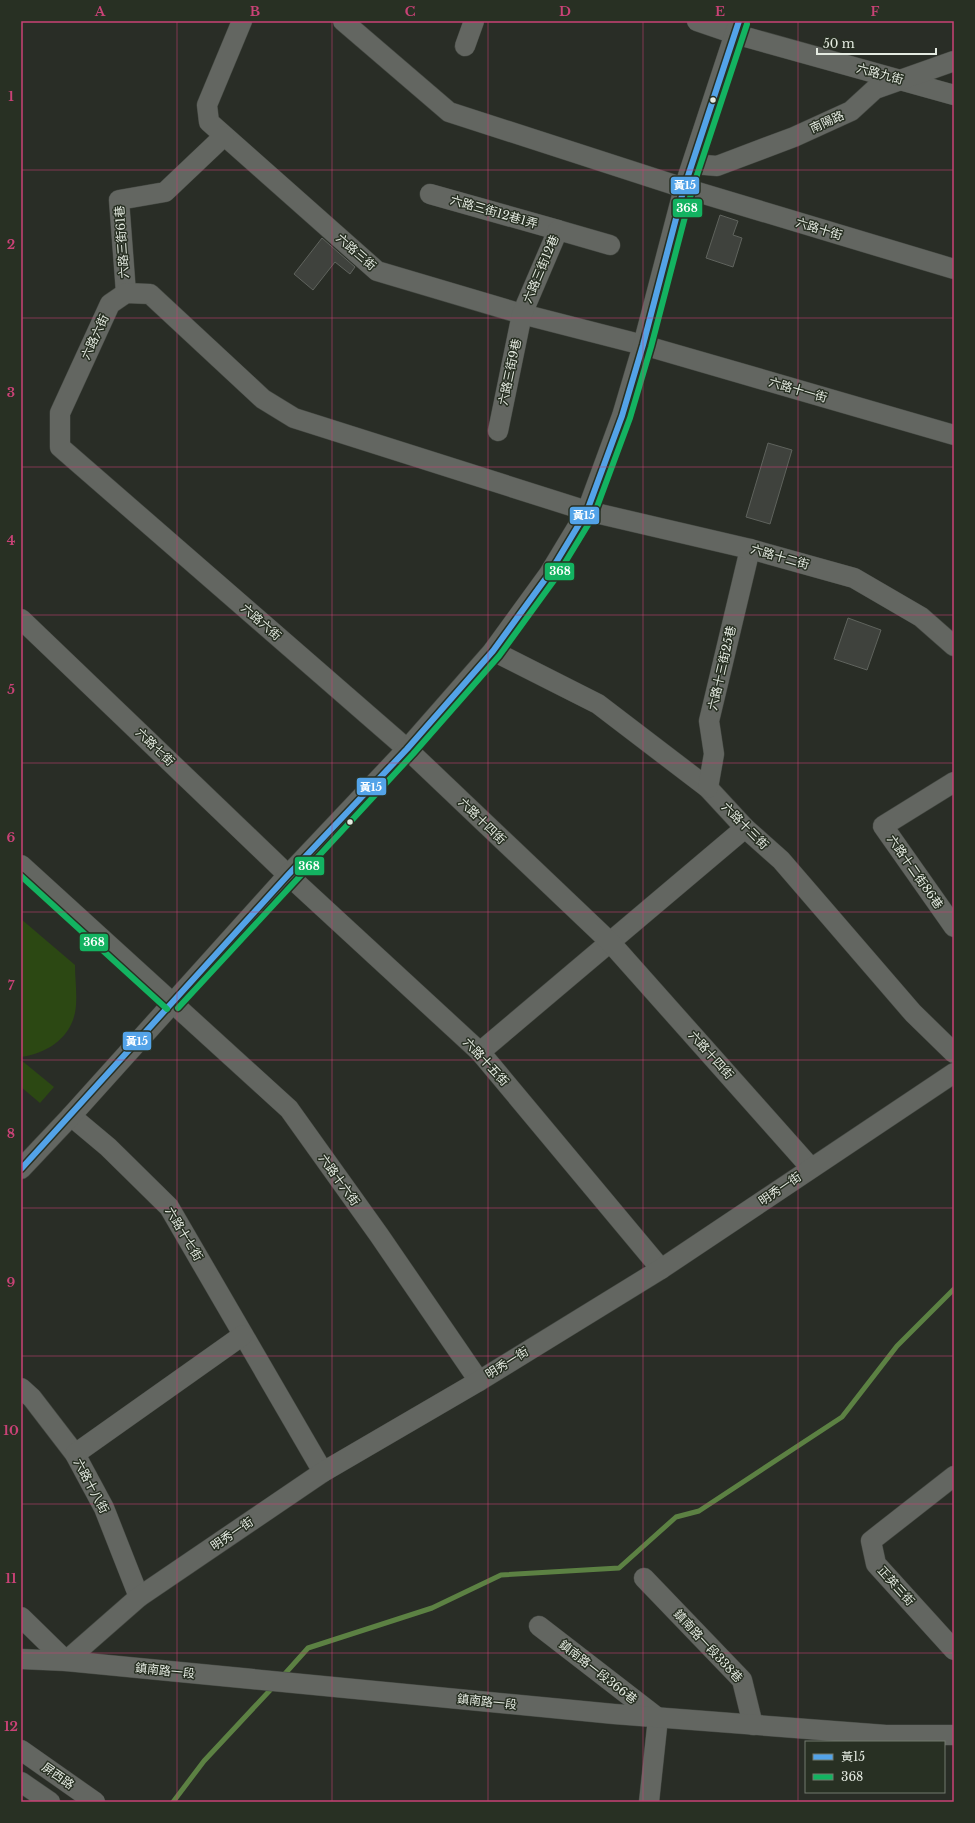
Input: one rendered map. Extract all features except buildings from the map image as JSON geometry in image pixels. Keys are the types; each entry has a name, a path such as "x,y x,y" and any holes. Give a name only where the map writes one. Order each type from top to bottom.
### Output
{"street":[{"name":"六路三街","path":"242,21 207,105 209,122 377,271 522,314 643,345"},
{"path":"343,21 449,112 684,188"},
{"path":"465,46 474,21"},
{"name":"六路九街","path":"697,21 737,28 954,95"},
{"path":"21,1170 288,875 407,749 493,651 549,574 587,511 622,416 643,345 684,188 694,164 737,28"},
{"name":"南陽路","path":"694,164 717,166 794,137 851,111 875,89 954,61"},
{"name":"六路三街61巷","path":"126,293 119,200 165,192 224,136"},
{"name":"六路十街","path":"684,188 954,269"},
{"name":"六路三街12巷1弄","path":"430,194 558,230"},
{"name":"六路三街12巷","path":"522,314 558,230 610,245"},
{"path":"126,293 150,294 263,399 294,418 587,511"},
{"name":"六路六街","path":"126,293 110,304 60,413 60,447 407,749"},
{"name":"六路三街9巷","path":"498,431 522,314"},
{"name":"六路十一街","path":"643,345 954,435"},
{"name":"六路十二街","path":"587,511 750,549 854,578 921,617 954,646"},
{"name":"六路十三街25巷","path":"708,788 714,754 709,721 750,549"},
{"name":"六路七街","path":"21,619 288,875"},
{"name":"六路十三街","path":"493,651 598,704 708,788 744,828 781,860 913,1013 954,1053"},
{"name":"六路十四街","path":"407,749 610,942 811,1168"},
{"name":"六路十二街86巷","path":"954,782 884,826 954,927"},
{"path":"480,1052 744,828"},
{"name":"六路十六街","path":"21,865 288,1109 379,1235 479,1381"},
{"name":"六路十五街","path":"288,875 480,1052 661,1269"},
{"name":"明秀一街","path":"66,1661 139,1597 323,1472 479,1381 661,1269 954,1073"},
{"name":"六路十七街","path":"71,1116 108,1147 169,1207 323,1472"},
{"path":"75,1454 243,1335"},
{"name":"六路十八街","path":"21,1388 32,1398 75,1454 104,1508 139,1597"},
{"name":"正英三街","path":"954,1476 870,1541 876,1564 954,1650"},
{"name":"鎮南路一段338巷","path":"644,1578 742,1680 753,1725"},
{"path":"21,1617 66,1661"},
{"name":"鎮南路一段366巷","path":"539,1626 658,1718"},
{"name":"鎮南路一段","path":"21,1659 66,1661 658,1718 886,1735 954,1735"},
{"path":"649,1802 658,1718"},
{"name":"屏西路","path":"21,1750 95,1802"},
{"path":"21,1782 50,1802"}],"green space":[{"path":"21,919 75,965 76,1005 70,1026 58,1041 41,1052 21,1057"},
{"path":"21,1060 54,1087 40,1103 21,1087"}],"waterway":[{"path":"282,1677 308,1648 432,1608 501,1575 619,1568 676,1517 699,1511 842,1417 897,1346 954,1289"},
{"path":"173,1802 204,1761 274,1686"}],"transit line":[{"name":"黃15","path":"21,1169 288,875 407,749 493,651 549,574 587,511 622,416 643,345 684,188 739,21"},
{"name":"368","path":"178,1008 413,754 499,656 555,579 594,515 630,418 651,347 692,190 747,24"},
{"name":"368","path":"21,876 167,1009"}]}
